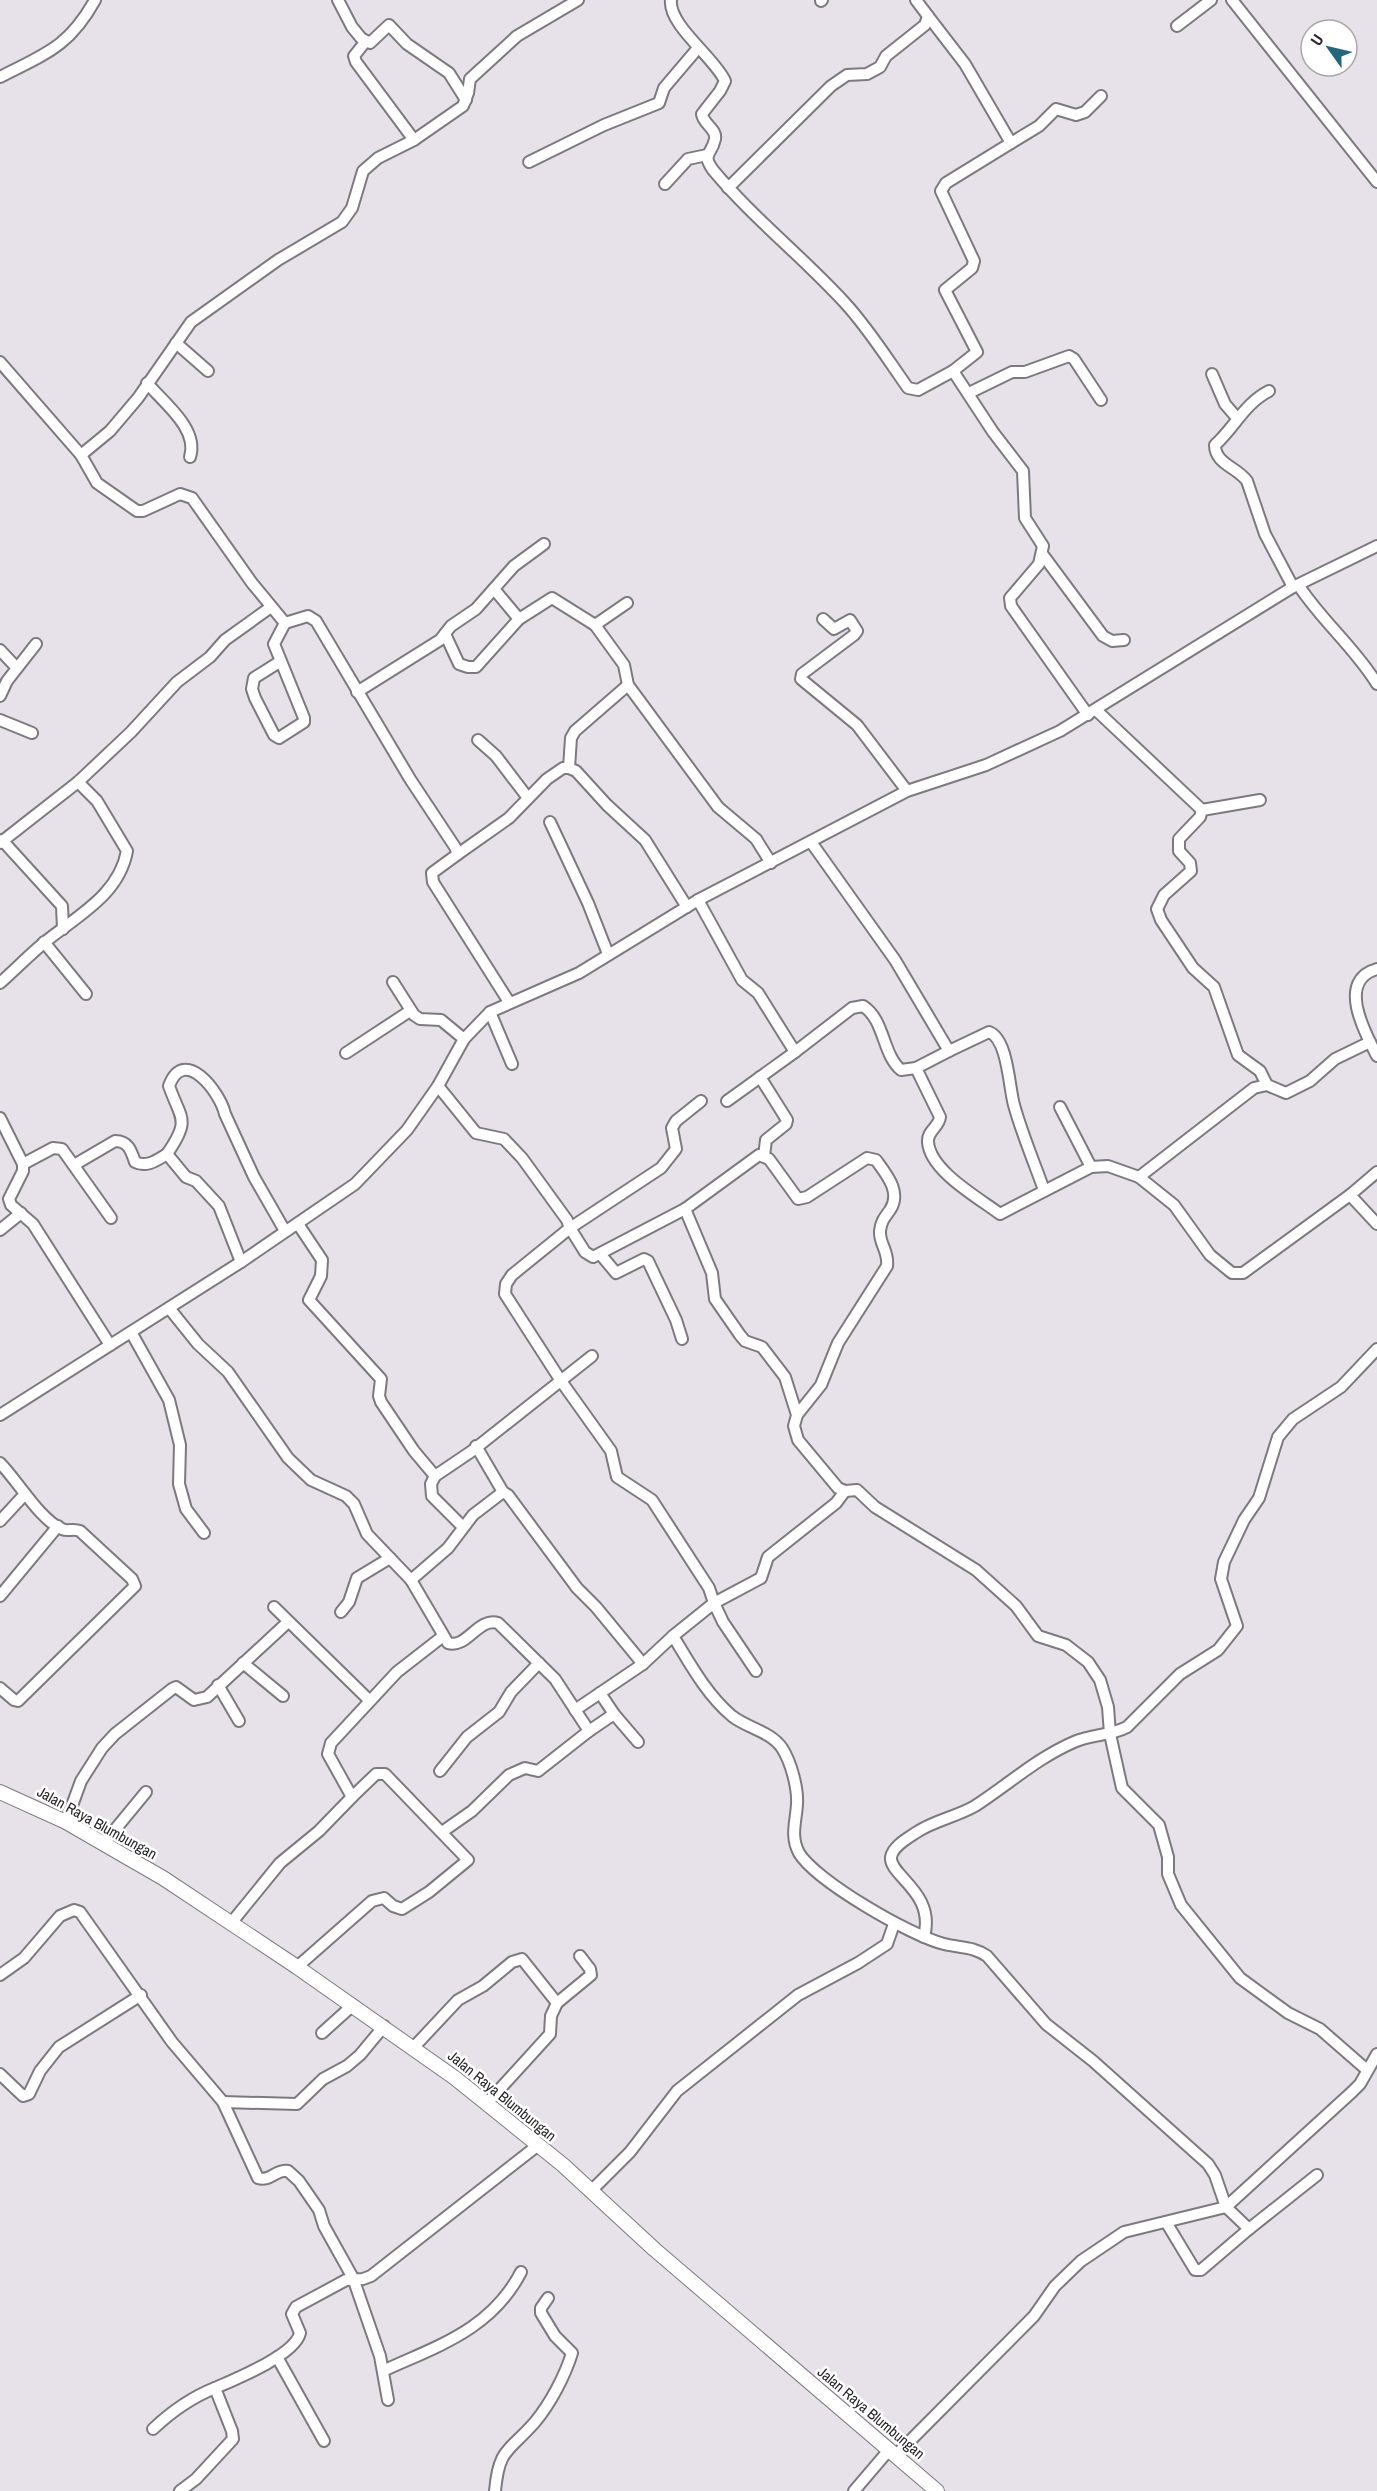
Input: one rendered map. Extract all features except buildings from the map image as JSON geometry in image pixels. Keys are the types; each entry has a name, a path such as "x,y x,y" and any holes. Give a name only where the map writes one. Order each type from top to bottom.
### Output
{"main road":[{"name":"Jalan Raya Blumbungan","path":"0,1792 66,1822 104,1843 232,1922 414,2047 488,2102 654,2249 936,2491"}],"street":[{"path":"0,77 63,45 86,16 95,0"},
{"path":"338,0 352,27 366,41 370,43 389,25 407,44 449,73 466,100"},
{"path":"81,455 110,431 191,322 278,260 342,222 352,208 363,171 378,158 414,140 463,106 470,79 503,48 578,0"},
{"path":"671,0 674,15 698,48 721,72 724,81 720,91 702,114 702,119 715,133 715,139 707,155 707,162 728,188 846,304 908,388 918,390 953,371 977,352 945,290 972,268 974,261 941,191 946,183 1039,126 1056,109 1076,115 1085,112 1101,96"},
{"path":"916,0 965,64 1011,143"},
{"path":"1177,26 1211,0"},
{"path":"1239,3 1377,182"},
{"path":"728,188 831,86 847,75 867,74 880,67 886,56 925,25 928,16"},
{"path":"366,41 354,56 356,62 414,140"},
{"path":"529,162 604,125 659,103 664,88 698,48"},
{"path":"665,184 687,159 707,155"},
{"path":"176,343 208,371"},
{"path":"969,393 1012,372 1025,372 1070,356 1101,400"},
{"path":"0,362 81,455 97,483 137,511 143,511 180,494 192,498 285,623"},
{"path":"953,371 993,432 1023,471 1026,518 1043,546 1043,555 1039,564 1010,598 1011,606 1092,713 1202,810"},
{"path":"1212,375 1226,404 1237,418"},
{"path":"147,383 191,435 193,447 190,457"},
{"path":"1269,391 1255,398 1237,418 1232,430 1215,446 1215,453 1220,460 1242,474 1247,481 1265,534 1296,587 1357,655 1377,684"},
{"path":"357,692 431,647 451,626 476,609 514,566 544,544"},
{"path":"0,1415 241,1262 355,1184 407,1130 438,1086 464,1039 490,1012 579,973 698,900 907,791 997,761 1092,713 1296,587 1377,546"},
{"path":"1043,555 1103,636 1112,641 1124,640"},
{"path":"494,589 519,619"},
{"path":"445,634 459,664 468,668 476,667 519,619 552,598 595,625 624,665 628,685 718,807 756,839 771,863"},
{"path":"595,625 627,603"},
{"path":"63,929 62,906 1,842 78,782 131,732 177,682 210,657 234,633 271,607"},
{"path":"285,623 313,617 458,854"},
{"path":"823,619 834,629 850,620 857,630 854,635 802,674 801,679 857,725 907,791"},
{"path":"281,661 254,678 252,689 274,735 279,738 302,726 304,718 281,661 274,644 285,623"},
{"path":"0,696 16,667 36,644"},
{"path":"0,650 16,667"},
{"path":"569,768 571,738 575,731 628,685"},
{"path":"0,720 32,733"},
{"path":"478,740 496,756 528,798"},
{"path":"509,1002 433,882 432,873 509,818 547,779 563,768 576,771 607,805 645,840 687,907"},
{"path":"0,984 44,942 82,917 124,869 128,851 97,801 78,782"},
{"path":"1202,810 1260,800"},
{"path":"1202,810 1200,817 1179,839 1179,851 1191,863 1191,872 1179,885 1164,895 1157,909 1161,921 1192,968 1214,987 1238,1055 1260,1071 1267,1085"},
{"path":"550,822 588,903 608,954"},
{"path":"811,842 895,960 916,1000 949,1051"},
{"path":"698,900 742,980 758,993 795,1052"},
{"path":"44,942 86,994"},
{"path":"1377,969 1362,977 1356,991 1361,1022 1377,1056"},
{"path":"393,982 410,1011 420,1019 441,1020 464,1039"},
{"path":"727,1101 852,1008 863,1006 868,1009 883,1034 896,1066 901,1070 916,1068 989,1032 998,1038 1010,1082 1013,1105 1044,1190"},
{"path":"346,1053 410,1011"},
{"path":"490,1012 512,1064"},
{"path":"1139,1177 1254,1088 1267,1085 1287,1093 1310,1081 1335,1059 1370,1042"},
{"path":"916,1068 940,1117 939,1122 931,1130 928,1142 936,1160 947,1174 1000,1215 1090,1167 1108,1166 1139,1177 1174,1205 1210,1256 1232,1273 1242,1273 1350,1195 1377,1172"},
{"path":"74,1165 114,1141 125,1143 130,1148 135,1162 141,1165 149,1164 167,1154 176,1141 183,1120 169,1086 172,1076 183,1070 191,1070 204,1080 222,1103 254,1177 285,1231"},
{"path":"760,1077 787,1120 786,1124 766,1140 764,1156 798,1200 807,1197 871,1158 876,1160 891,1183 895,1196 892,1208 882,1220 880,1233 889,1255 887,1266 838,1343 820,1385 797,1415 794,1426 798,1440 834,1484 844,1491 857,1490 875,1507 961,1560 1016,1606 1038,1636 1066,1645 1088,1662 1100,1680 1108,1707 1110,1734 1122,1788 1159,1825 1168,1857 1168,1874 1181,1905 1240,1978 1288,2013 1320,2029 1368,2070"},
{"path":"438,1086 476,1133 504,1138 564,1214 588,1256 602,1255 685,1209 759,1155 764,1156"},
{"path":"701,1101 676,1121 672,1134 676,1149 661,1168 570,1228 520,1266 506,1284 505,1294 561,1381 611,1451 617,1477 644,1492 663,1513 709,1588 723,1622 756,1671"},
{"path":"1060,1107 1090,1167"},
{"path":"0,1118 24,1164 23,1171 9,1199 11,1205 33,1224 110,1345"},
{"path":"24,1164 58,1148 74,1165 111,1218"},
{"path":"167,1154 186,1177 202,1186 219,1206 241,1262"},
{"path":"1350,1195 1377,1224"},
{"path":"685,1209 712,1273 715,1299 746,1341 762,1347 771,1357 785,1377 797,1415"},
{"path":"0,1230 21,1213"},
{"path":"298,1224 322,1260 321,1276 309,1300 381,1379 379,1396 381,1402 435,1476"},
{"path":"602,1255 616,1273 644,1260 648,1261 682,1339"},
{"path":"169,1308 198,1344 228,1372 288,1458 311,1480 346,1496 354,1504 372,1542 411,1580 442,1637 452,1644 460,1642 493,1621 498,1623 555,1679 589,1731"},
{"path":"131,1332 170,1400 180,1445 179,1484 186,1509 204,1533"},
{"path":"924,1937 928,1920 916,1890 898,1873 891,1858 900,1844 929,1824 974,1806 1039,1759 1076,1741 1110,1734 1127,1727 1180,1674 1218,1650 1237,1626 1221,1579 1224,1562 1244,1520 1259,1498 1278,1437 1293,1419 1341,1387 1377,1349"},
{"path":"463,1527 432,1496 431,1484 435,1476 592,1356"},
{"path":"476,1446 503,1492 508,1495 577,1588 596,1607 643,1664"},
{"path":"0,1463 26,1494 58,1526 64,1530 75,1528 80,1531 132,1580 134,1588 58,1659 18,1701 0,1688"},
{"path":"575,1710 643,1664 714,1603 761,1578 768,1557 836,1503 844,1491"},
{"path":"411,1580 442,1554 473,1515 503,1492"},
{"path":"0,1521 26,1494"},
{"path":"1,1594 58,1526"},
{"path":"341,1612 349,1602 357,1578 390,1558"},
{"path":"274,1607 369,1701"},
{"path":"66,1822 81,1781 115,1734 172,1689 177,1688 194,1700 207,1697 288,1622"},
{"path":"673,1636 703,1684 729,1714 764,1733 781,1747 796,1789 793,1832 800,1853 823,1877 894,1924 945,1944 975,1948 987,1956 1053,2030 1093,2061 1213,2169 1226,2207 1249,2229"},
{"path":"352,1797 333,1766 328,1748 350,1720 397,1672 442,1637"},
{"path":"440,1771 467,1737 499,1712 511,1692 538,1662"},
{"path":"243,1663 283,1695"},
{"path":"218,1685 239,1721"},
{"path":"600,1693 614,1714 638,1742"},
{"path":"442,1832 472,1811 509,1775 520,1768 538,1771 614,1714"},
{"path":"232,1922 280,1863 319,1831 376,1774 385,1774 468,1858 466,1863 402,1909 393,1906 384,1898 372,1901 297,1967"},
{"path":"104,1843 146,1792"},
{"path":"0,1975 24,1958 60,1916 77,1910 141,1995 172,2042 223,2102 255,2174 263,2180 279,2172 288,2171 299,2181 319,2210 324,2226 353,2278 383,2371 388,2400"},
{"path":"591,2191 630,2152 677,2091 798,1995 858,1963 887,1944 894,1924"},
{"path":"488,2102 547,2039 550,2034 550,2016 556,2003 591,1975 590,1969 580,1956"},
{"path":"414,2047 458,2000 483,1986 512,1962 522,1959 556,2003"},
{"path":"0,2074 16,2092 23,2096 29,2094 40,2071 59,2047 141,1995"},
{"path":"322,2033 353,2005"},
{"path":"223,2102 297,2104 323,2079 347,2066 360,2055 384,2026"},
{"path":"854,2491 1034,2316 1055,2286 1081,2261 1124,2232 1226,2207 1352,2092 1377,2054"},
{"path":"153,2429 194,2397 277,2357 298,2342 300,2336 292,2314 296,2307 353,2278 363,2279 371,2276 537,2146"},
{"path":"1166,2222 1195,2270 1201,2270 1317,2175"},
{"path":"383,2371 460,2336 498,2307 521,2272"},
{"path":"495,2491 500,2457 535,2421 558,2385 572,2353 555,2336 541,2313 541,2308 548,2298"},
{"path":"277,2357 324,2441"},
{"path":"180,2491 196,2479 233,2439 232,2431 214,2388"}]}
